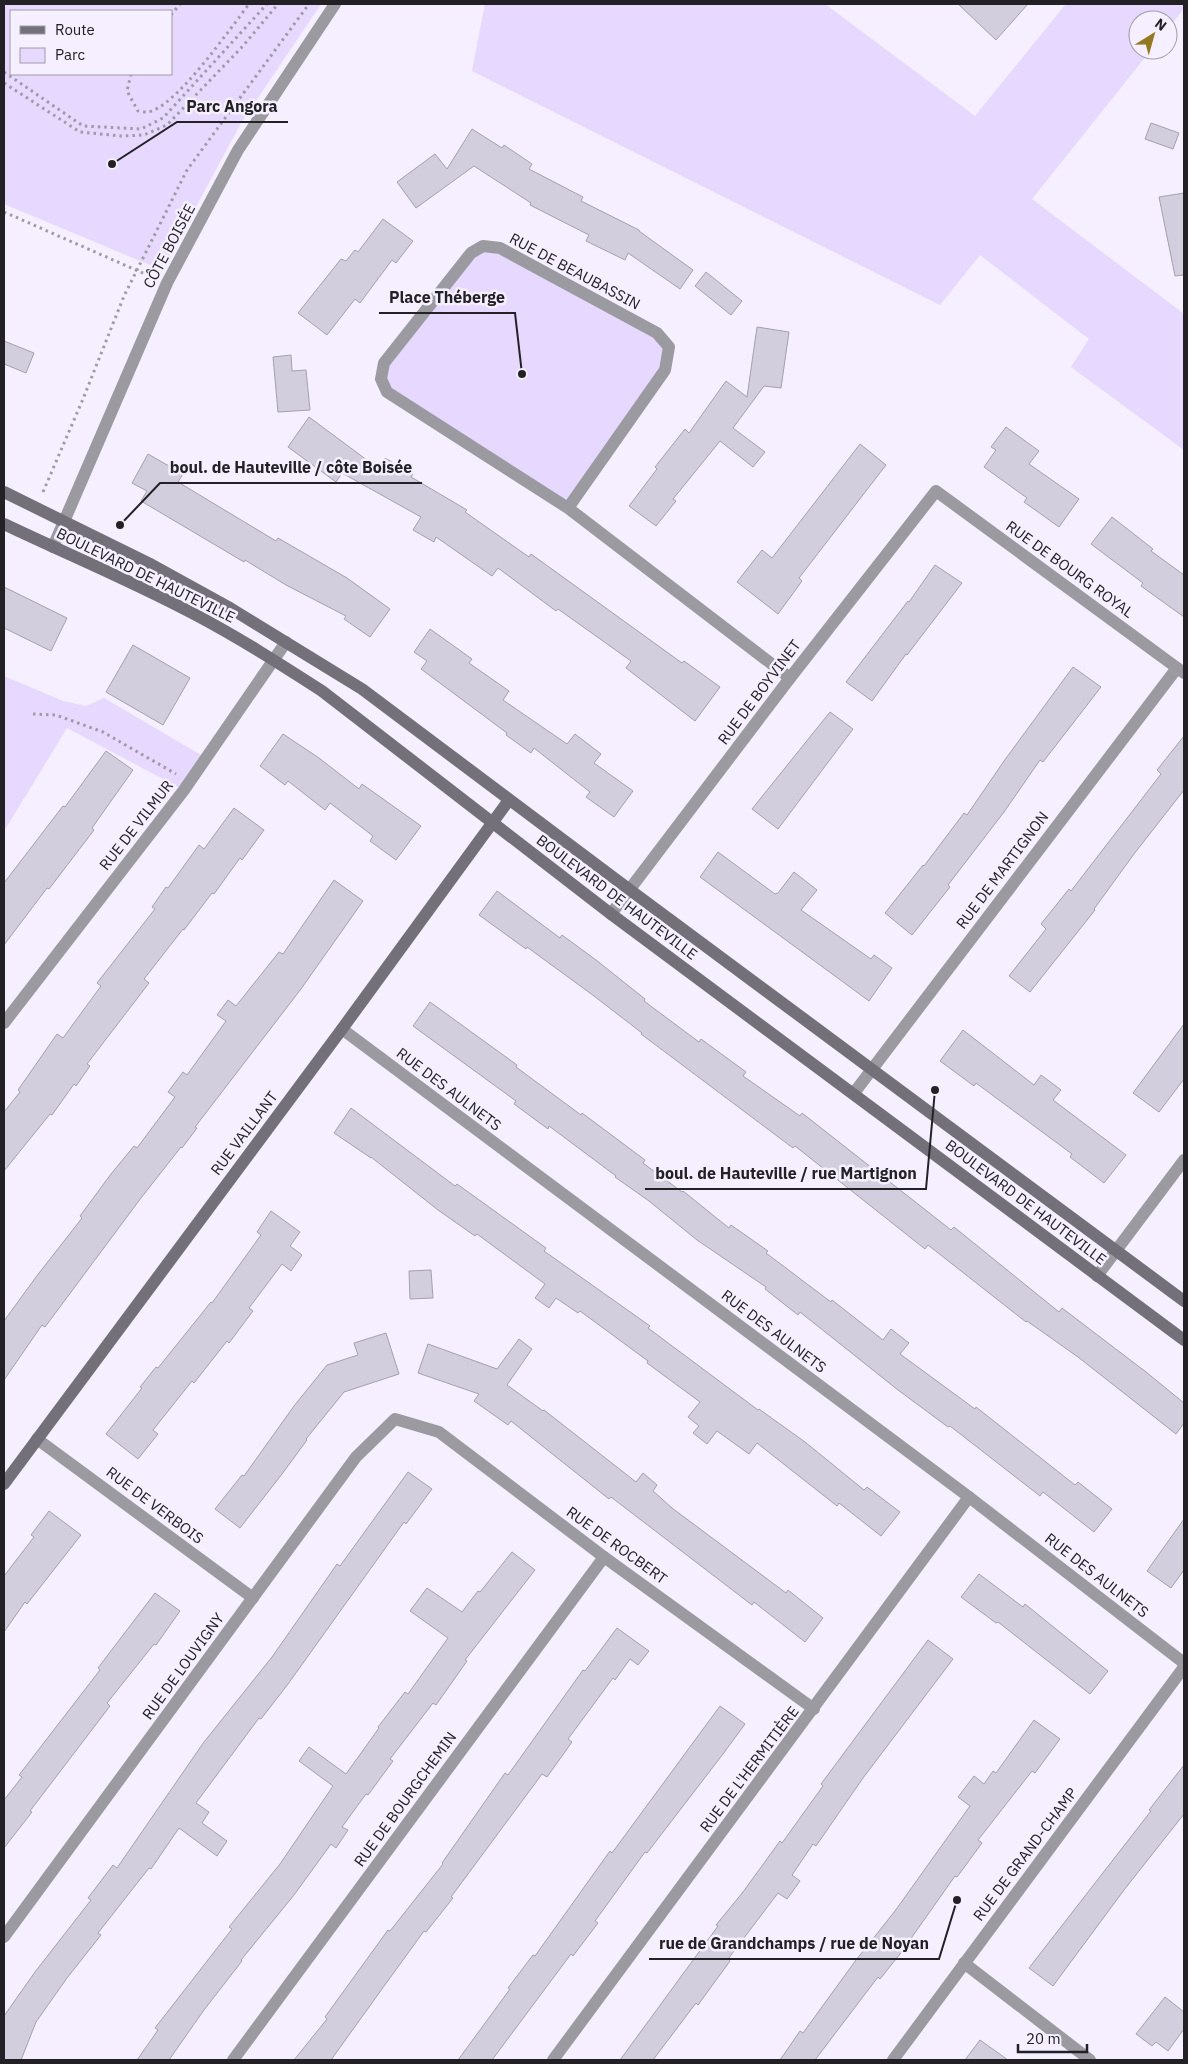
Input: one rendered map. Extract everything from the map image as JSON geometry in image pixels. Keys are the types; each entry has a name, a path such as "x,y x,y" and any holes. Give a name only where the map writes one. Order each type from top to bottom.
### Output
{"street":[{"name":"CÔTE BOISÉE","path":"53,547 166,283 238,150 335,4"},
{"name":"RUE DE BEAUBASSIN","path":"568,508 665,370 669,347 657,333 631,318 500,248 483,246 471,253 384,363 380,379 388,392 568,508 790,678"},
{"name":"RUE DE BOURG ROYAL","path":"936,491 1180,671"},
{"name":"RUE DE BOYVINET","path":"611,914 790,678 936,491"},
{"name":"BOULEVARD DE HAUTEVILLE","path":"4,492 152,565 286,642 362,689 1184,1301"},
{"name":"BOULEVARD DE HAUTEVILLE","path":"4,524 91,563 194,614 274,660 322,691 611,914 854,1092 1184,1340"},
{"name":"RUE DE VILMUR","path":"4,1023 190,781 286,642"},
{"name":"RUE DE MARTIGNON","path":"854,1092 1180,671"},
{"name":"RUE VAILLANT","path":"4,1484 342,1029 509,800"},
{"name":"RUE DES AULNETS","path":"342,1029 969,1497 1184,1662"},
{"path":"1097,1276 1184,1160"},
{"name":"RUE DE ROCBERT","path":"395,1419 439,1432 604,1557 814,1709"},
{"name":"RUE DE LOUVIGNY","path":"4,1937 356,1457 395,1419"},
{"name":"RUE DE VERBOIS","path":"37,1439 253,1598"},
{"name":"RUE DE L'HERMITIÈRE","path":"553,2060 969,1497"},
{"name":"RUE DE BOURGCHEMIN","path":"234,2060 604,1557"},
{"name":"RUE DE GRAND-CHAMP","path":"893,2060 1184,1667"},
{"path":"964,1963 1090,2060"}],"path":[{"path":"172,14 180,4"},
{"path":"131,75 128,91 138,111 146,112 158,108 181,89 222,41 249,4"},
{"path":"4,72 83,126 141,129 163,118 267,4"},
{"path":"4,82 80,132 121,136 144,135 168,125 243,46 278,4"},
{"path":"36,507 136,270 188,170 309,4"},
{"path":"4,212 166,283"},
{"path":"33,714 56,714 103,732 190,781"}],"green space":[{"path":"4,4 321,4 241,123 162,270 4,204"},
{"path":"485,4 825,4 975,116 1066,4 1184,4 1184,8 1178,16 1178,10 1128,10 1128,60 1143,60 1032,199 1184,314 1184,450 1071,367 1089,339 980,255 940,305 472,71"},
{"path":"500,248 669,347 665,370 568,508 387,392 384,363 471,253"},
{"path":"4,676 63,701 86,706 104,698 206,758 184,790 67,728 4,831"}],"building":[{"path":"958,4 1028,4 996,40"},
{"path":"1151,123 1179,133 1173,149 1145,139"},
{"path":"472,129 502,148 504,145 532,164 529,169 583,197 581,201 639,230 693,270 680,289 628,253 625,260 586,241 589,235 530,205 531,203 474,166 416,208 397,182 435,154 447,169"},
{"path":"1184,193 1184,275 1175,276 1159,197"},
{"path":"383,219 413,241 396,263 392,260 360,303 355,299 327,335 298,313 341,259 346,261 355,250 358,252"},
{"path":"706,272 742,301 731,315 695,286"},
{"path":"757,327 789,332 781,388 764,386 733,428 765,452 753,467 720,441 673,499 676,501 656,526 629,506 657,469 655,467 685,429 689,433 726,381 747,397"},
{"path":"4,341 34,353 26,373 4,364"},
{"path":"291,355 292,371 306,370 310,410 278,412 273,357"},
{"path":"309,417 379,469 385,458 413,474 411,477 467,510 465,512 529,557 531,554 682,663 684,661 720,687 695,721 626,668 631,661 558,609 556,611 498,568 492,576 436,537 434,542 413,530 421,517 342,473 336,482 288,447"},
{"path":"1006,427 1039,451 1029,464 1079,499 1059,527 1024,502 1027,498 984,467 996,450 991,447"},
{"path":"860,444 886,465 799,578 802,581 778,614 737,582 762,550 772,558"},
{"path":"148,454 183,474 178,482 276,541 278,538 347,578 390,609 370,637 344,619 346,616 286,585 245,560 244,562 141,501 147,491 132,483"},
{"path":"1112,517 1153,549 1151,551 1184,575 1184,617 1141,586 1143,583 1091,544"},
{"path":"935,565 962,583 872,701 846,682 909,602"},
{"path":"4,587 67,618 51,651 4,628"},
{"path":"430,629 472,659 469,663 509,691 503,700 567,744 575,734 601,754 594,763 633,791 614,817 586,797 590,792 534,748 531,753 421,669 427,661 414,652"},
{"path":"133,645 190,678 163,725 106,692"},
{"path":"1073,667 1101,687 1043,762 1040,760 1004,812 948,885 950,887 912,935 885,913 964,813 967,815"},
{"path":"830,712 853,729 778,829 752,809"},
{"path":"283,734 319,758 359,789 362,784 421,826 396,860 370,841 373,836 330,803 325,810 288,781 285,785 260,766"},
{"path":"1184,736 1184,790 1134,854 1095,910 1030,992 1009,976 1046,929 1041,924 1069,889 1071,891 1161,774 1157,770"},
{"path":"106,751 133,770 92,828 94,830 4,945 4,883 63,806 65,807"},
{"path":"234,808 264,830 242,860 240,858 214,894 212,893 144,979 149,983 87,1064 90,1066 76,1086 74,1084 52,1115 50,1114 4,1171 4,1112 20,1092 18,1090 57,1034 63,1038 101,986 97,983 155,909 152,907 166,887 168,888 199,845 204,849"},
{"path":"718,852 775,894 778,893 794,872 817,890 801,910 871,959 874,955 892,968 869,1001 700,877"},
{"path":"334,880 363,901 301,989 195,1127 197,1128 141,1198 45,1327 42,1325 4,1380 4,1321 82,1218 80,1216 111,1174 134,1146 137,1148 175,1097 168,1092 183,1072 187,1075 226,1021 217,1015 228,1000 236,1006 279,952 283,954"},
{"path":"497,891 560,938 562,935 596,960 645,999 644,1001 699,1042 701,1039 746,1072 743,1076 800,1116 802,1113 951,1230 954,1227 1059,1312 1062,1308 1146,1372 1184,1403 1184,1423 1176,1434 1078,1357 1026,1322 928,1245 925,1249 795,1146 793,1148 641,1034 594,996 479,915"},
{"path":"430,1002 517,1065 516,1067 581,1115 582,1113 645,1160 643,1163 683,1191 729,1228 731,1225 768,1251 766,1253 831,1302 832,1300 883,1340 891,1329 909,1343 900,1354 975,1409 976,1407 1075,1485 1078,1482 1112,1509 1094,1532 1043,1492 1040,1496 950,1426 948,1427 898,1390 800,1312 798,1315 765,1289 766,1287 697,1240 616,1176 549,1126 548,1129 514,1104 516,1101 413,1026"},
{"path":"1184,1024 1184,1079 1159,1112 1133,1093"},
{"path":"963,1030 1034,1085 1041,1075 1061,1090 1053,1100 1126,1155 1104,1183 1070,1157 1072,1154 976,1083 974,1086 940,1061"},
{"path":"351,1108 455,1186 457,1184 546,1248 544,1251 650,1326 648,1328 758,1410 805,1442 864,1490 867,1487 900,1512 881,1536 839,1503 837,1506 757,1443 749,1454 717,1431 707,1444 693,1433 699,1426 688,1417 700,1402 580,1311 578,1313 556,1298 549,1308 535,1298 545,1284 477,1234 475,1236 438,1210 371,1157 334,1133"},
{"path":"271,1211 300,1232 290,1246 302,1255 291,1271 282,1264 249,1308 253,1311 229,1343 227,1341 194,1383 192,1381 153,1430 158,1434 138,1459 106,1434 156,1367 158,1368 212,1303 261,1235 257,1232"},
{"path":"431,1270 433,1298 410,1299 409,1271"},
{"path":"386,1333 399,1374 344,1392 306,1439 282,1474 240,1528 215,1509 242,1475 244,1476 294,1406 327,1365 358,1355 354,1343"},
{"path":"519,1339 532,1349 507,1385 544,1410 636,1482 643,1473 657,1485 653,1491 672,1508 786,1593 788,1590 823,1618 805,1642 754,1602 752,1605 611,1497 609,1499 511,1421 508,1425 474,1401 479,1394 418,1373 428,1344 497,1369"},
{"path":"408,1472 432,1489 406,1524 404,1522 288,1684 261,1719 259,1718 196,1803 209,1812 202,1823 227,1841 217,1856 179,1828 151,1869 149,1868 98,1933 101,1935 67,1978 36,2022 21,2060 4,2060 4,2016 35,1972 91,1900 88,1898 113,1865 117,1868 204,1742 272,1657 337,1564 340,1566"},
{"path":"49,1511 81,1535 27,1604 25,1602 4,1632 4,1576 34,1537 31,1535"},
{"path":"1184,1519 1184,1570 1171,1588 1147,1571"},
{"path":"512,1552 535,1570 465,1660 467,1661 436,1705 433,1703 390,1759 393,1761 342,1827 348,1830 336,1848 331,1844 294,1895 241,1960 169,2060 137,2060 158,2030 155,2028 232,1929 229,1927 280,1864 333,1786 299,1761 309,1747 346,1774 378,1727 405,1692 408,1694 448,1638 410,1611 427,1588 462,1612"},
{"path":"979,1574 1023,1607 1025,1604 1108,1671 1090,1694 998,1622 996,1623 961,1597"},
{"path":"155,1593 180,1611 156,1645 154,1644 107,1703 110,1706 4,1848 4,1800 22,1777 19,1775 100,1670 98,1668"},
{"path":"617,1628 649,1651 638,1665 630,1659 615,1680 613,1678 568,1739 572,1742 547,1777 542,1774 451,1897 453,1898 426,1932 424,1931 331,2060 294,2060 327,2019 325,2017 388,1930 390,1931 443,1864 505,1773 508,1775 583,1670 585,1671"},
{"path":"928,1640 953,1659 863,1778 816,1846 813,1844 792,1875 800,1881 787,1899 778,1893 728,1959 730,1961 698,2005 696,2003 653,2060 620,2060 718,1926 716,1925 780,1841 782,1843 823,1786 821,1784"},
{"path":"720,1706 745,1724 647,1853 645,1852 595,1921 598,1923 573,1956 571,1954 492,2060 458,2060 510,1989 508,1988 533,1955 535,1956 610,1851 612,1853"},
{"path":"1034,1720 1060,1739 1035,1773 1032,1771 978,1840 982,1843 957,1877 955,1876 900,1954 880,1979 878,1977 815,2060 780,2060 800,2031 803,2033 856,1960 895,1911 970,1806 958,1797 974,1776 984,1784 993,1771 996,1773"},
{"path":"1184,1765 1184,1814 1124,1890 1053,1986 1029,1968 1151,1811 1149,1810"},
{"path":"1165,1997 1184,2012 1184,2029 1168,2051 1156,2042 1152,2046 1136,2034"},
{"path":"980,2040 1008,2060 965,2060"}],"place":[{"name":"Parc Angora","path":"112,164"},
{"name":"Place Théberge","path":"522,374"},
{"name":"boul. de Hauteville / côte Boisée","path":"120,525"},
{"name":"boul. de Hauteville / rue Martignon","path":"935,1090"},
{"name":"rue de Grandchamps / rue de Noyan","path":"957,1900"}]}
